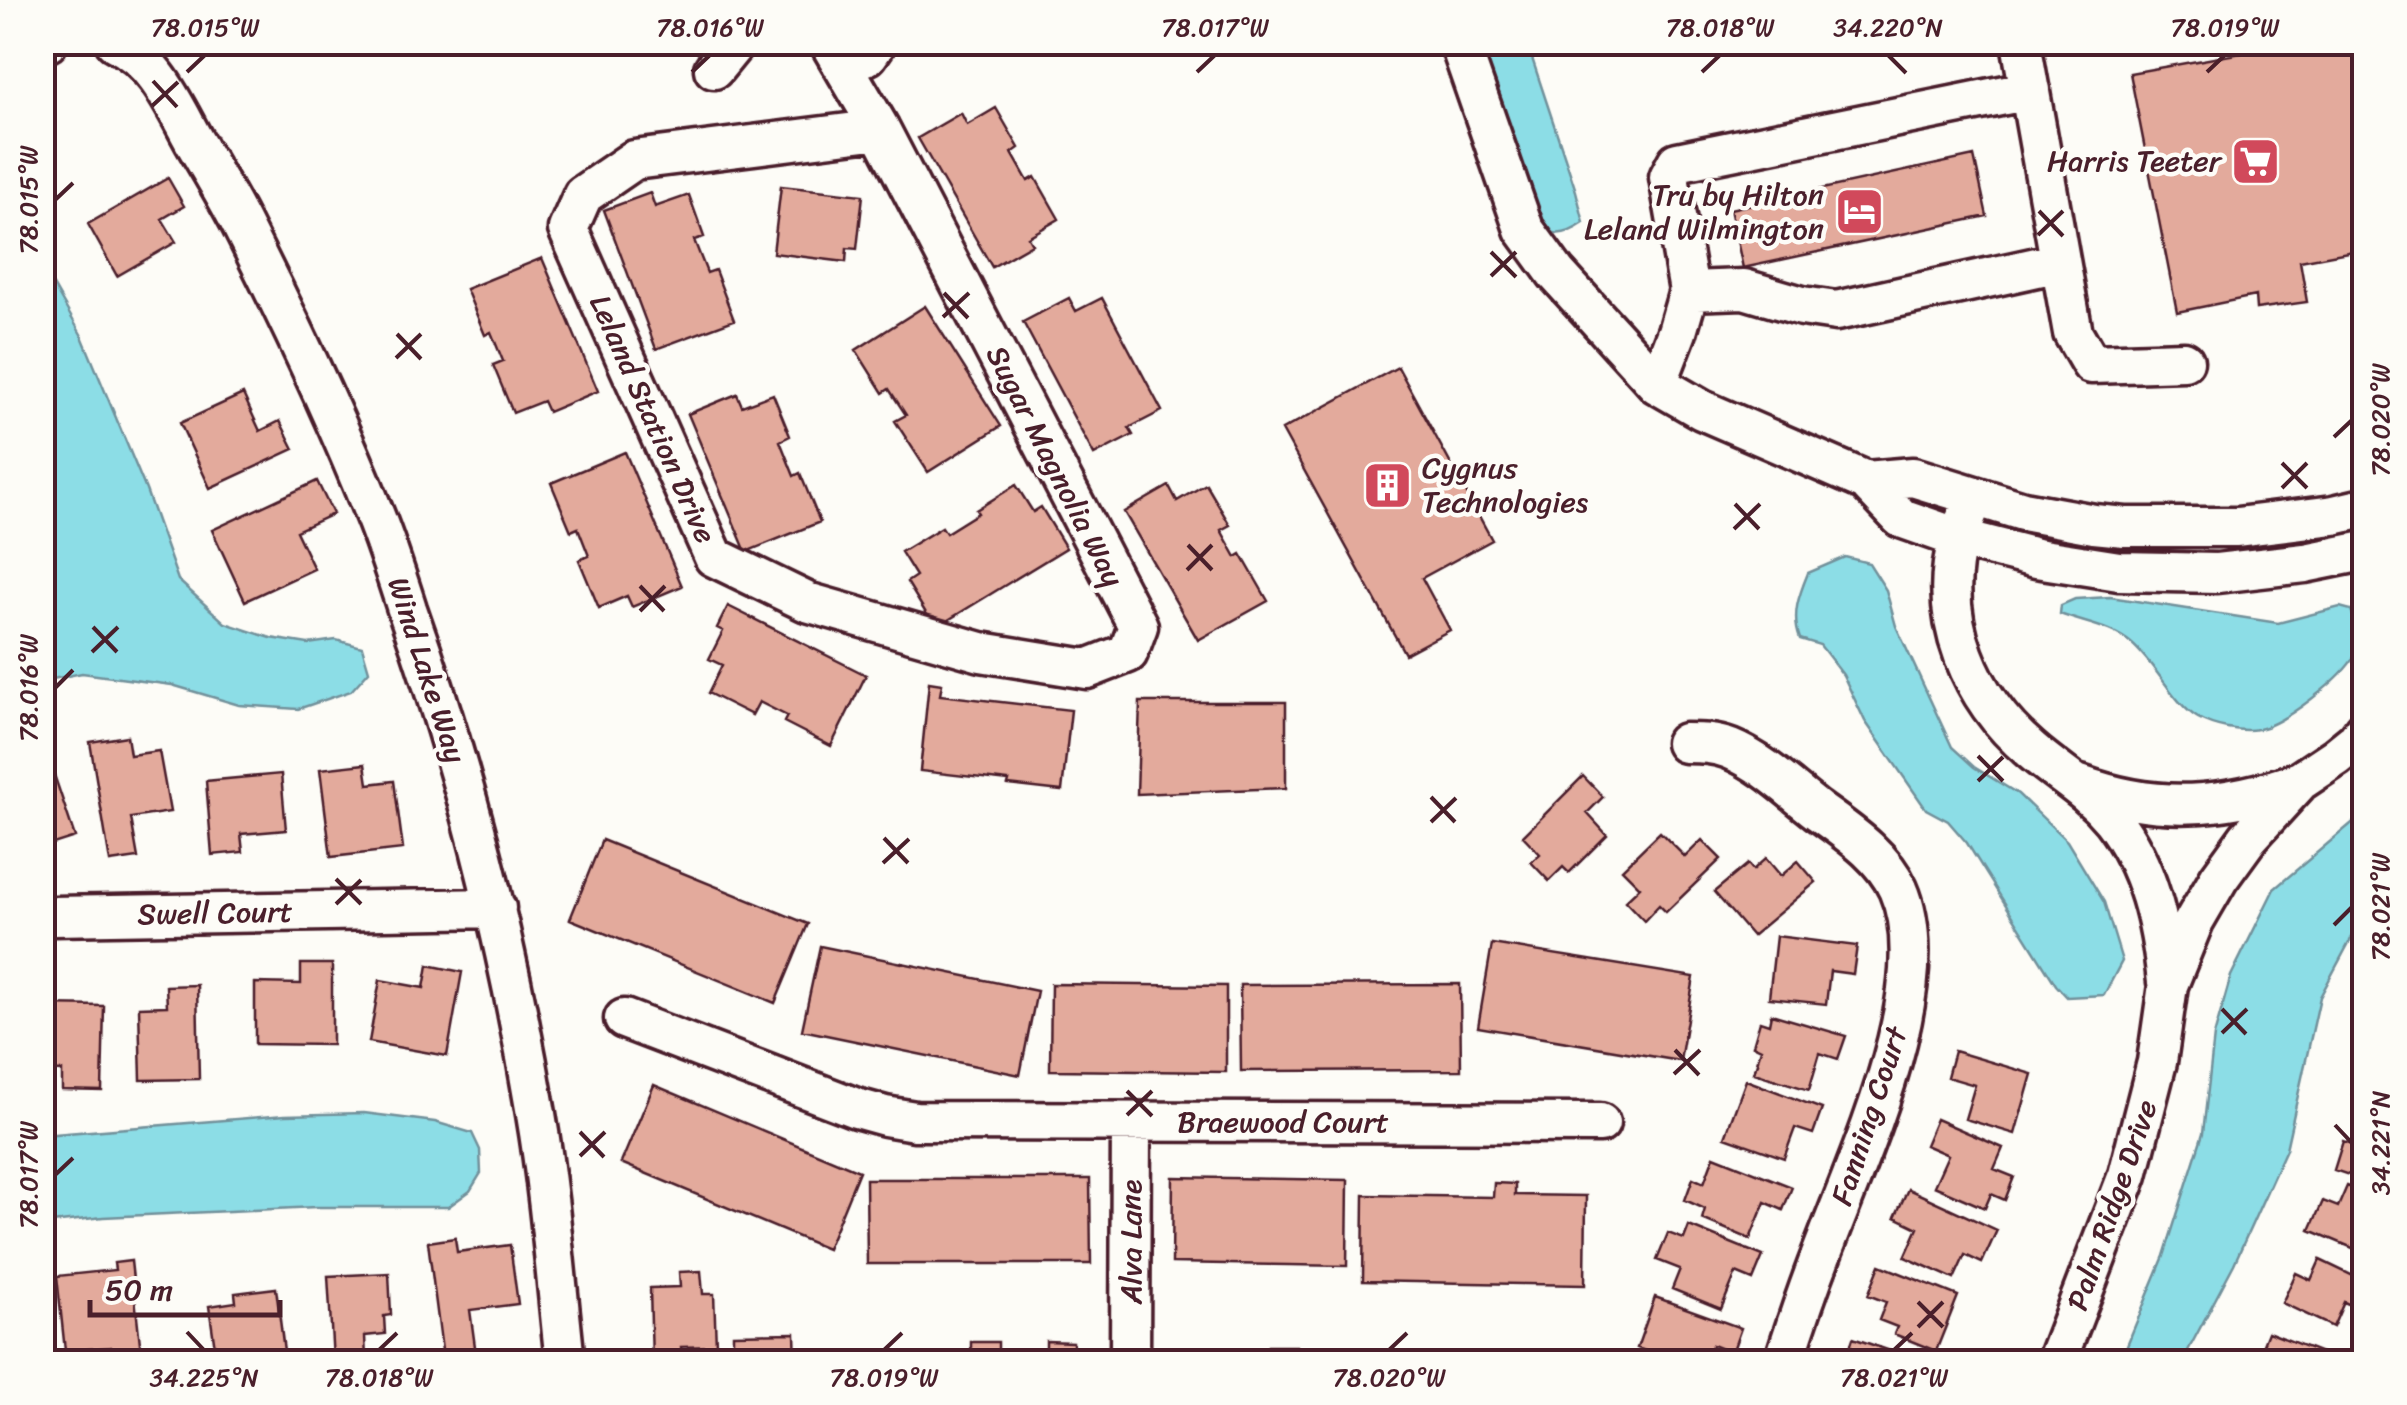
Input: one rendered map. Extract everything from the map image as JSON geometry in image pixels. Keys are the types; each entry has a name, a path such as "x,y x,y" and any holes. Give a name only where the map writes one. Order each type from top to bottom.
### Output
{"street":[{"name":"Wind Lake Way","path":"115,42 138,56 153,72 270,280 376,519 443,712 496,908 537,1118 564,1362"},
{"path":"836,54 868,55 877,42"},
{"path":"1459,42 1524,228 1556,273 1657,384 1702,410 1866,481 1901,518 2036,558 2174,574 2270,568 2364,552"},
{"path":"2021,42 2072,333 2092,364 2184,361"},
{"name":"Sugar Magnolia Way","path":"836,54 880,129 1138,626"},
{"path":"1657,384 1689,291 1669,177 1677,162 2030,90"},
{"name":"Leland Station Drive","path":"880,129 634,160 583,195 568,229 714,557 807,602 981,652 1052,664 1088,669 1128,653 1138,626"},
{"path":"1689,291 1744,289 1802,306 1836,311 2060,262"},
{"path":"1866,481 1912,477 1974,498 2059,518 2125,527 2236,528 2364,508"},
{"name":"Palm Ridge Drive","path":"1974,498 1958,538 1952,567 1951,606 1962,652 1998,717 2034,753 2078,784 2114,822 2131,848 2158,916 2168,985"},
{"name":"Palm Ridge Drive","path":"2056,1362 2134,1158 2157,1062 2168,985 2194,921 2248,838 2300,781 2336,757 2364,730"},
{"name":"Fanning Court","path":"1685,742 1728,748 1751,760 1854,837 1874,854 1897,887 1910,932 1907,990 1892,1061 1784,1362"},
{"path":"2078,784 2129,799 2181,805 2249,797 2300,781"},
{"name":"Swell Court","path":"54,916 496,908"},
{"name":"Braewood Court","path":"624,1019 856,1108 915,1121 1600,1123"},
{"name":"Alva Lane","path":"1130,1362 1131,1122"}],"water":[{"path":"1469,43 1527,43 1584,223 1568,232 1556,233 1529,218"},
{"path":"42,266 82,336 146,490 178,580 225,623 271,638 308,644 336,640 362,647 369,671 351,691 298,709 239,705 172,685 82,673 43,681"},
{"path":"1845,557 1869,563 1886,590 1896,626 1952,747 1974,767 2018,794 2067,841 2104,902 2122,961 2104,995 2067,997 2056,985 1967,843 1948,821 1926,809 1865,721 1843,675 1820,645 1800,639 1796,613 1808,573"},
{"path":"2110,597 2278,623 2340,607 2351,610 2358,632 2357,650 2326,687 2282,719 2258,729 2227,728 2189,712 2140,651 2124,638 2060,614 2061,605 2075,599"},
{"path":"2364,813 2364,918 2320,997 2286,1149 2234,1264 2182,1362 2120,1362 2164,1256 2203,1133 2214,1036 2231,976 2274,889"},
{"path":"364,1113 435,1122 472,1133 480,1150 481,1173 470,1191 448,1207 316,1207 103,1217 43,1224 43,1135 285,1115"}],"building":[{"name":"Harris Teeter","path":"2303,42 2364,42 2364,249 2300,261 2307,302 2256,309 2255,296 2177,312 2130,73"},
{"path":"996,108 1019,148 1012,153 1028,181 1035,177 1059,219 1028,237 1032,244 992,267 918,138 961,113 967,125"},
{"name":"Tru by Hilton Leland Wilmington","path":"1974,156 1987,216 1743,268 1730,209"},
{"path":"168,178 184,206 162,219 176,242 117,276 88,224"},
{"path":"781,186 863,195 857,249 847,248 846,262 773,253"},
{"path":"650,193 655,207 689,195 704,237 694,240 707,273 715,270 734,320 656,349 604,210"},
{"path":"542,258 598,391 548,412 543,401 513,413 493,365 503,361 491,332 485,335 466,289"},
{"path":"1069,298 1076,311 1102,298 1162,411 1129,428 1133,435 1094,455 1023,322"},
{"path":"925,306 1001,426 928,472 895,421 906,415 889,389 883,393 856,350"},
{"name":"Cygnus Technologies","path":"1398,367 1492,540 1422,578 1450,630 1405,654 1282,430"},
{"path":"243,394 260,431 280,421 294,449 210,488 180,423"},
{"path":"737,394 742,406 773,394 790,436 780,441 794,476 800,473 820,522 746,552 688,414"},
{"path":"625,452 682,586 632,607 627,596 599,608 579,560 589,556 578,528 571,531 551,483"},
{"path":"317,481 333,514 296,531 314,569 245,601 212,530"},
{"path":"1206,484 1230,525 1221,530 1236,557 1241,554 1268,601 1198,640 1124,512 1169,486 1177,501"},
{"path":"1016,485 1033,512 1041,507 1066,548 935,628 907,582 916,576 901,552 942,527 946,533"},
{"path":"728,606 866,675 831,746 784,722 787,716 759,702 752,715 708,693 722,665 709,659 723,631 717,628"},
{"path":"929,682 942,684 940,695 1071,710 1062,791 920,771"},
{"path":"1140,702 1286,702 1286,788 1137,794"},
{"path":"127,736 130,755 159,751 170,812 131,818 138,858 110,862 90,742"},
{"path":"42,739 75,837 44,847 42,842"},
{"path":"365,764 368,784 394,781 403,849 331,857 320,769"},
{"path":"281,774 286,830 241,834 243,852 212,855 206,781"},
{"path":"1583,776 1603,797 1587,813 1607,835 1569,873 1563,867 1549,881 1531,862 1540,854 1523,836"},
{"path":"1660,832 1685,857 1702,840 1721,859 1666,912 1659,905 1644,921 1625,901 1640,887 1622,869"},
{"path":"602,840 808,924 775,1003 570,919"},
{"path":"1766,858 1781,876 1798,861 1816,882 1752,936 1714,892 1748,864 1753,870"},
{"path":"1776,936 1857,946 1853,974 1830,971 1826,1004 1769,998"},
{"path":"1492,944 1694,977 1680,1061 1478,1027"},
{"path":"820,946 1037,991 1020,1075 802,1030"},
{"path":"301,964 332,964 332,1045 255,1044 255,983 301,984"},
{"path":"428,965 462,972 447,1056 369,1042 380,980 424,988"},
{"path":"1051,984 1226,986 1226,1072 1050,1070"},
{"path":"1460,984 1461,1070 1241,1071 1240,985"},
{"path":"197,985 199,1079 141,1080 139,1007 167,1006 166,986"},
{"path":"42,1005 104,1006 102,1091 62,1090 62,1071 42,1070"},
{"path":"1771,1014 1846,1036 1838,1059 1820,1053 1809,1090 1754,1073 1761,1049 1753,1045 1760,1021 1769,1024"},
{"path":"1954,1051 2032,1074 2015,1134 1965,1119 1975,1085 1947,1077"},
{"path":"2364,1066 2364,1100 2353,1095"},
{"path":"1746,1080 1822,1109 1813,1134 1795,1128 1784,1158 1725,1137"},
{"path":"654,1085 859,1171 827,1249 621,1163"},
{"path":"1936,1119 2003,1148 1994,1169 2014,1177 2005,1200 1991,1194 1985,1208 1934,1186 1948,1155 1925,1145"},
{"path":"2363,1119 2364,1180 2334,1170 2343,1141 2354,1145"},
{"path":"1714,1156 1792,1187 1783,1210 1765,1202 1750,1239 1702,1219 1705,1209 1685,1200 1693,1178 1704,1183"},
{"path":"1173,1177 1348,1180 1347,1266 1172,1263"},
{"path":"866,1179 1090,1179 1091,1264 867,1264"},
{"path":"1494,1183 1515,1184 1515,1195 1586,1196 1585,1285 1363,1281 1364,1195 1493,1197"},
{"path":"2347,1186 2364,1193 2364,1242 2360,1251 2310,1230 2323,1201 2338,1207"},
{"path":"1908,1189 1997,1230 1982,1263 1965,1255 1954,1279 1905,1257 1918,1228 1895,1217"},
{"path":"1689,1226 1763,1256 1753,1280 1736,1273 1721,1309 1672,1289 1680,1269 1657,1260 1668,1233 1684,1239"},
{"path":"455,1238 457,1252 510,1245 518,1304 470,1310 476,1354 443,1358 428,1242"},
{"path":"2320,1260 2364,1281 2364,1311 2344,1302 2333,1327 2282,1303 2296,1273 2311,1280"},
{"path":"131,1261 142,1362 113,1362 111,1347 65,1351 57,1276 115,1270 114,1263"},
{"path":"1880,1265 1958,1296 1936,1351 1894,1334 1897,1327 1879,1320 1886,1302 1868,1295"},
{"path":"701,1271 703,1294 714,1294 716,1346 681,1347 682,1362 652,1362 650,1288 680,1287 679,1272"},
{"path":"389,1273 391,1315 384,1316 385,1334 365,1336 366,1359 333,1360 328,1276"},
{"path":"276,1288 284,1351 246,1356 247,1362 217,1362 209,1306 236,1302 235,1293"},
{"path":"1655,1297 1741,1328 1732,1353 1712,1345 1706,1362 1651,1362 1654,1354 1637,1348"},
{"path":"2268,1332 2337,1359 2336,1362 2256,1362"},
{"path":"795,1333 796,1362 733,1362 733,1334"},
{"path":"1853,1338 1919,1361 1919,1362 1845,1362"},
{"path":"1046,1341 1073,1342 1073,1362 1046,1362"},
{"path":"971,1342 998,1342 998,1362 971,1362"},
{"path":"1268,1346 1296,1346 1297,1362 1268,1362"},
{"path":"1345,1356 1383,1356 1383,1362 1345,1362"},
{"path":"946,1357 946,1362 883,1362 883,1358"},
{"path":"868,1359 868,1362 810,1362"},
{"path":"1237,1359 1237,1362 1175,1362"},
{"path":"1456,1359 1456,1362 1396,1362"}],"place":[{"name":"Harris Teeter","path":"2256,161"},
{"name":"Tru by Hilton Leland Wilmington","path":"1859,212"},
{"name":"Cygnus Technologies","path":"1387,485"}]}
